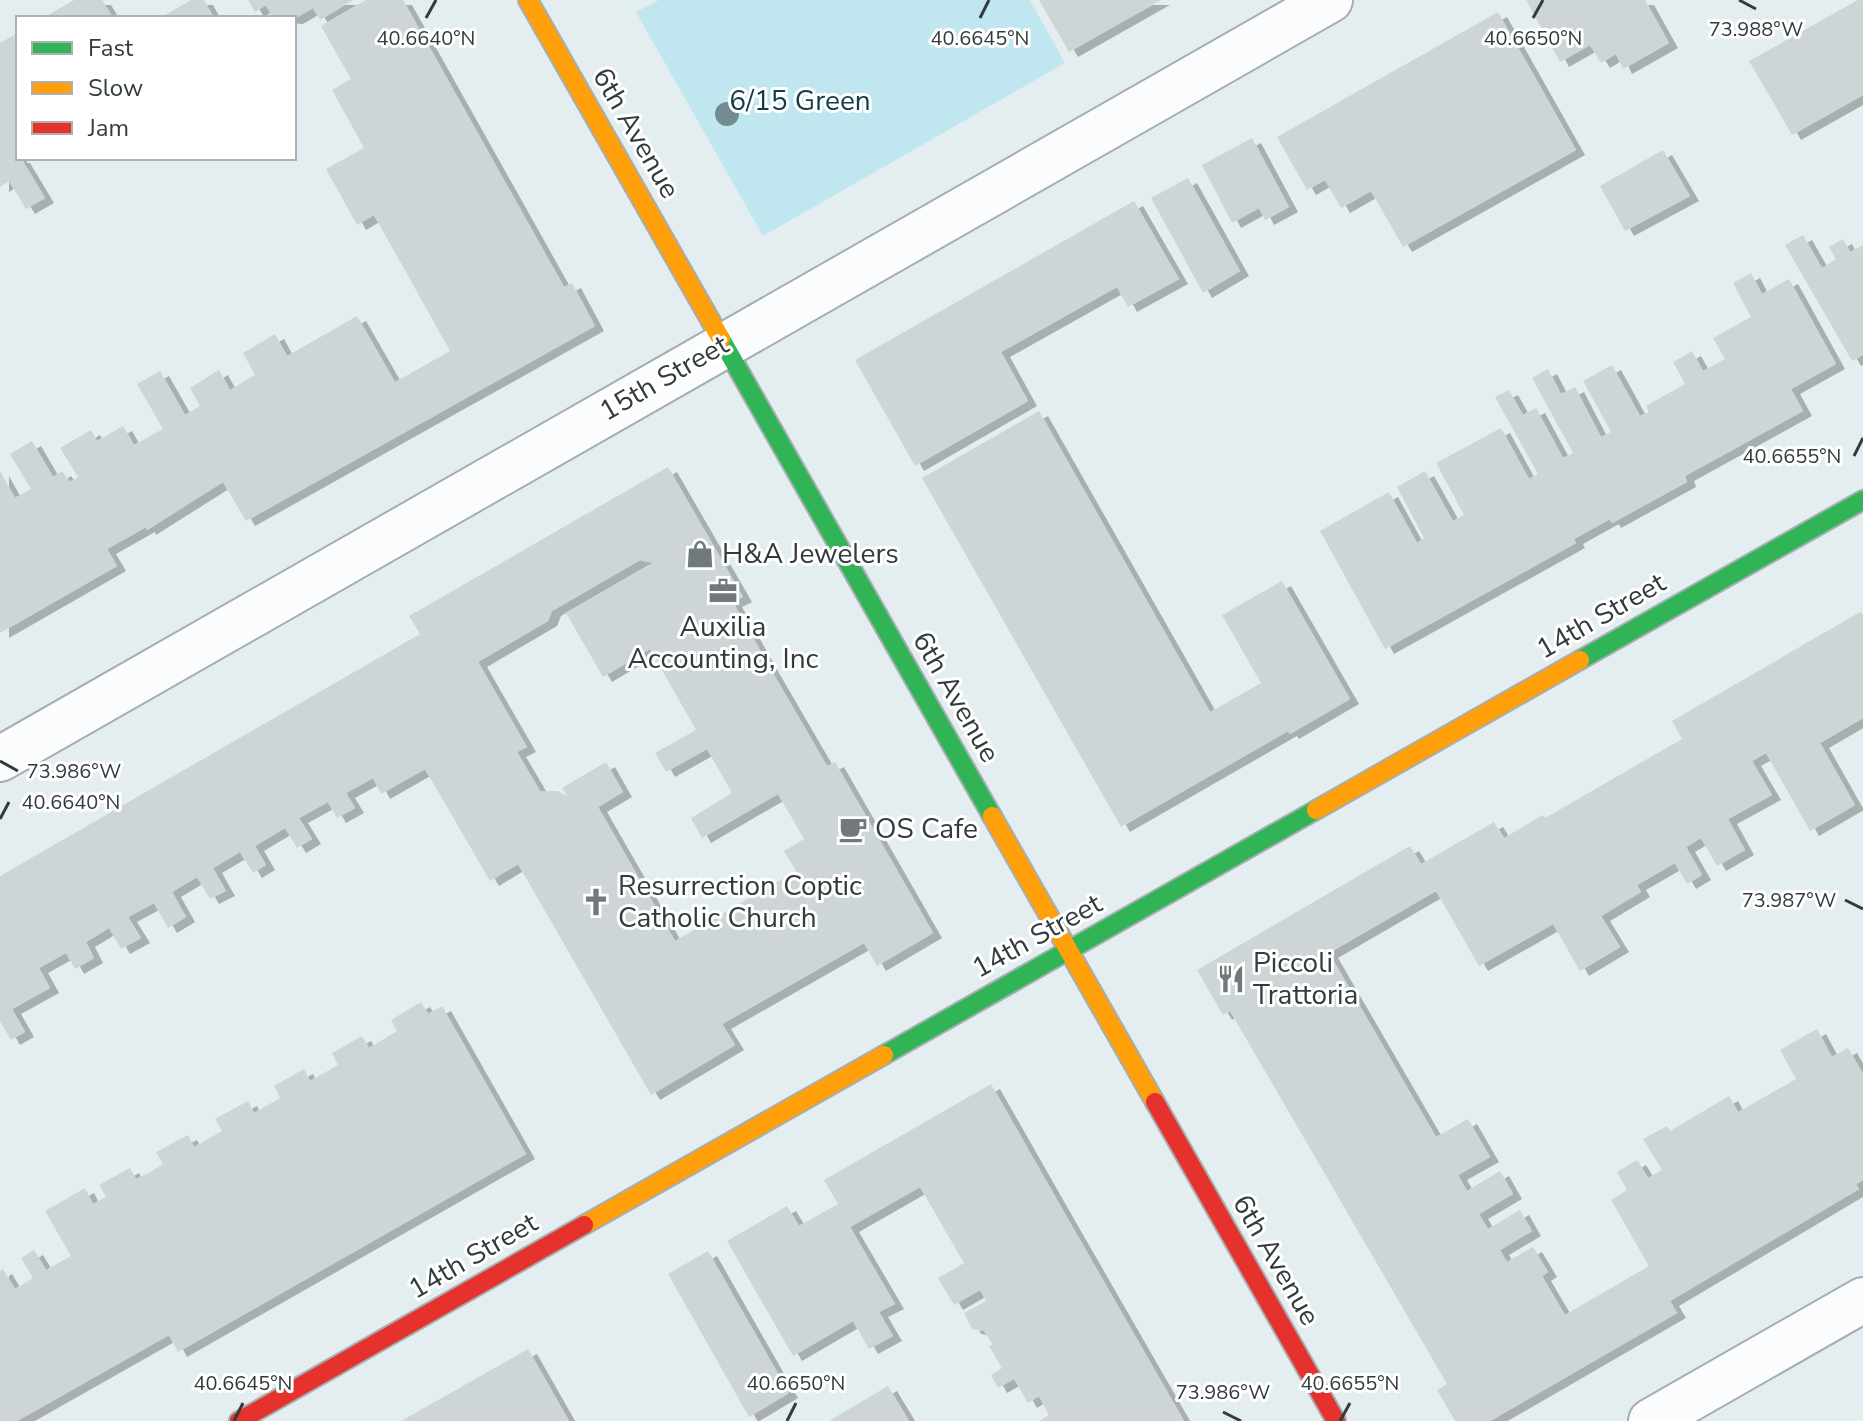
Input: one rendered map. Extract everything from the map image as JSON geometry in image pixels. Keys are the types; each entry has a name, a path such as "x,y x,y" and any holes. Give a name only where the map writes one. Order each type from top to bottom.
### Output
{"street":[{"name":"6th Avenue","path":"528,0 1336,1421"},
{"name":"15th Street","path":"0,759 1330,0"},
{"name":"14th Street","path":"239,1421 1863,500"},
{"path":"1651,1421 1863,1300"}],"green space":[{"name":"6/15 Green","path":"659,0 1030,0 1065,63 763,236 636,12"}],"building":[{"path":"74,0 102,0 112,16 46,16"},
{"path":"191,0 204,0 213,16 163,16"},
{"path":"248,0 353,0 320,20 313,8 296,18 272,16 266,5 255,12"},
{"path":"366,0 403,0 564,287 572,283 595,326 246,521 223,482 147,530 146,527 107,549 117,566 0,633 0,471 15,498 31,489 10,454 32,441 53,477 62,471 70,482 78,477 60,448 91,430 97,441 123,426 134,445 163,429 137,384 160,371 185,415 200,406 190,388 219,370 230,390 255,375 243,353 275,334 287,356 357,316 395,382 450,351 374,215 357,225 326,169 364,148 332,90 351,79 321,26"},
{"path":"1039,0 1161,0 1069,52"},
{"path":"1526,0 1645,0 1669,43 1623,69 1616,54 1601,63 1590,45 1560,62"},
{"path":"1863,0 1863,95 1792,135 1749,61"},
{"path":"1498,12 1576,150 1403,247 1371,191 1341,208 1325,180 1307,190 1277,137"},
{"path":"16,34 16,160 22,160 45,198 26,209 9,181 0,187 0,43"},
{"path":"1252,138 1289,207 1265,220 1259,208 1232,223 1202,165"},
{"path":"1663,150 1690,196 1625,231 1600,186"},
{"path":"1188,178 1240,271 1203,293 1151,198"},
{"path":"1134,201 1179,279 1128,307 1117,287 1001,352 1028,401 915,466 855,360"},
{"path":"1803,235 1822,268 1836,259 1829,247 1843,239 1850,252 1863,245 1863,355 1852,361 1785,245"},
{"path":"1751,273 1762,294 1789,279 1836,364 1791,389 1803,411 1685,476 1687,482 1612,523 1610,519 1574,539 1576,543 1385,649 1320,531 1389,492 1417,543 1424,538 1397,487 1425,471 1453,521 1464,515 1436,463 1501,428 1529,479 1538,474 1495,397 1509,390 1523,415 1536,408 1563,458 1573,453 1532,378 1548,369 1561,394 1575,387 1601,437 1611,432 1583,381 1612,365 1640,416 1649,412 1646,406 1685,384 1673,362 1692,351 1703,371 1725,359 1713,338 1751,317 1733,283"},
{"path":"1039,411 1210,712 1261,683 1222,615 1282,581 1350,699 1121,827 922,478"},
{"path":"668,467 743,597 733,602 770,668 827,766 835,762 933,933 877,966 864,943 722,1024 735,1045 651,1095 518,864 490,881 425,769 381,794 373,778 346,793 355,808 337,818 328,802 299,818 312,839 297,848 285,828 255,846 266,865 253,873 240,852 213,868 226,891 210,899 197,877 172,892 186,917 168,928 154,903 128,917 141,938 121,949 109,928 86,942 94,958 75,969 66,953 39,968 50,988 12,1009 25,1032 11,1040 0,1021 0,876 420,634 409,616","holes":["640,560 653,563 566,613 603,677 650,649 696,730 655,753 666,772 707,749 732,793 691,818 702,838 778,794 804,839 784,851 796,871 675,941 598,807 623,792 606,762 562,788 568,797 558,791 540,791 517,752 527,747 478,662 548,621 552,611"]},
{"path":"1860,612 1863,614 1863,718 1820,743 1855,805 1810,831 1766,753 1752,761 1772,795 1728,819 1745,850 1717,866 1701,838 1686,847 1702,875 1687,884 1675,863 1637,885 1641,892 1601,916 1620,947 1580,971 1553,924 1479,966 1436,891 1329,953 1436,1137 1468,1119 1490,1157 1458,1175 1467,1191 1500,1171 1513,1194 1479,1214 1488,1229 1520,1210 1532,1231 1500,1250 1507,1262 1533,1247 1548,1272 1542,1276 1565,1315 1649,1266 1611,1200 1627,1190 1617,1172 1637,1160 1648,1178 1662,1170 1643,1139 1667,1126 1670,1131 1729,1096 1738,1112 1796,1079 1780,1050 1817,1029 1832,1057 1848,1048 1863,1074 1863,1180 1856,1184 1859,1189 1670,1301 1677,1313 1490,1421 1455,1421 1437,1390 1447,1384 1230,1011 1223,1015 1197,970 1410,846 1421,864 1494,822 1504,838 1543,815 1545,818 1682,739 1672,721"},
{"path":"421,1002 428,1014 442,1006 526,1154 178,1352 169,1335 17,1421 0,1421 0,1271 3,1269 15,1289 33,1278 21,1258 34,1250 46,1270 71,1256 45,1211 85,1188 93,1204 106,1197 99,1185 130,1168 136,1179 152,1171 163,1164 156,1152 188,1135 194,1147 222,1131 215,1119 248,1101 254,1113 280,1098 274,1086 304,1069 310,1081 338,1065 332,1053 362,1036 369,1048 397,1031 391,1020"},
{"path":"991,1084 1184,1421 1039,1421 1049,1415 1039,1396 1028,1403 1014,1379 998,1388 991,1375 1002,1368 989,1346 993,1345 984,1331 972,1329 964,1313 986,1301 980,1290 954,1305 938,1278 964,1263 920,1187 850,1227 895,1304 879,1312 893,1336 869,1349 853,1321 793,1356 727,1241 787,1206 799,1226 838,1204 824,1180"},
{"path":"708,1251 789,1393 749,1417 668,1274"},
{"path":"528,1349 569,1421 401,1421"},
{"path":"888,1386 909,1421 829,1421"}],"traffic: fast":[{"path":"721,339 992,816"},
{"path":"1580,660 1863,500"},
{"path":"884,1055 1316,810"}],"traffic: slow":[{"path":"528,0 721,339"},
{"path":"1316,810 1580,660"},
{"path":"992,816 1155,1102"},
{"path":"584,1225 884,1055"}],"traffic: jam":[{"path":"1155,1102 1336,1421"},
{"path":"239,1421 584,1225"}],"place":[{"name":"H&A Jewelers","path":"700,554"},
{"name":"Auxilia Accounting, Inc","path":"723,591"},
{"name":"OS Cafe","path":"853,829"},
{"name":"Resurrection Coptic Catholic Church","path":"596,902"},
{"name":"Piccoli Trattoria","path":"1231,979"}]}
